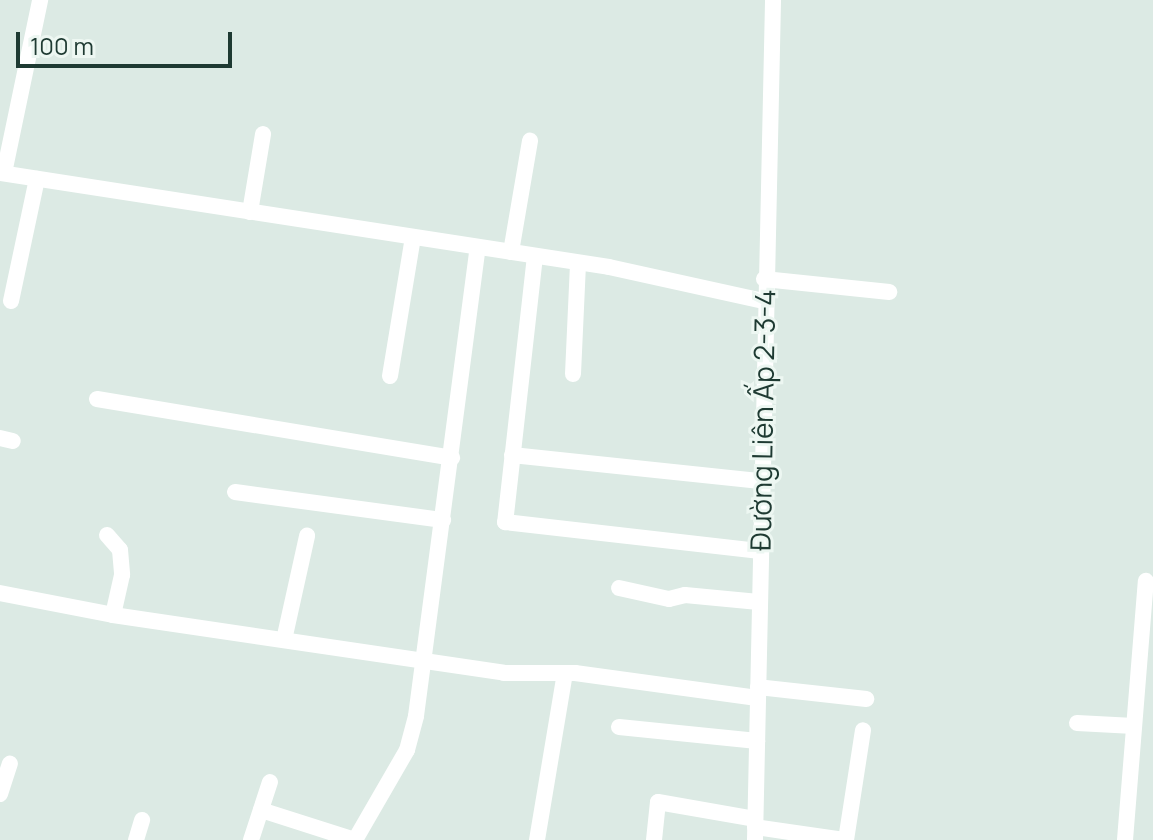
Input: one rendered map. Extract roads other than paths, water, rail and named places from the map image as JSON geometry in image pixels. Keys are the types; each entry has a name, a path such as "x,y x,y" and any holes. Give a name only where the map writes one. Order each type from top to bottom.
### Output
{"street":[{"path":"40,0 2,173 578,263 763,301"},
{"name":"Đường Liên Ấp 2-3-4","path":"755,828 763,301 773,0"},
{"path":"250,212 263,134"},
{"path":"511,252 530,141"},
{"path":"11,301 37,179"},
{"path":"390,376 413,237"},
{"path":"261,810 355,840 407,750 426,663 478,247"},
{"path":"535,256 505,522 760,551"},
{"path":"573,374 578,263"},
{"path":"764,279 889,292"},
{"path":"97,399 452,458"},
{"path":"512,455 761,481"},
{"path":"235,492 443,520"},
{"path":"107,535 120,550 122,575 113,615"},
{"path":"284,640 307,536"},
{"path":"1125,840 1146,581"},
{"path":"619,588 669,599 685,595 759,602"},
{"path":"0,593 113,615 504,673 565,673 866,699"},
{"path":"537,840 565,673"},
{"path":"1077,723 1134,726"},
{"path":"619,727 757,741"},
{"path":"654,840 658,802 755,828 845,840 863,730"},
{"path":"0,794 10,764"},
{"path":"251,840 270,782"},
{"path":"136,840 142,820"}]}
